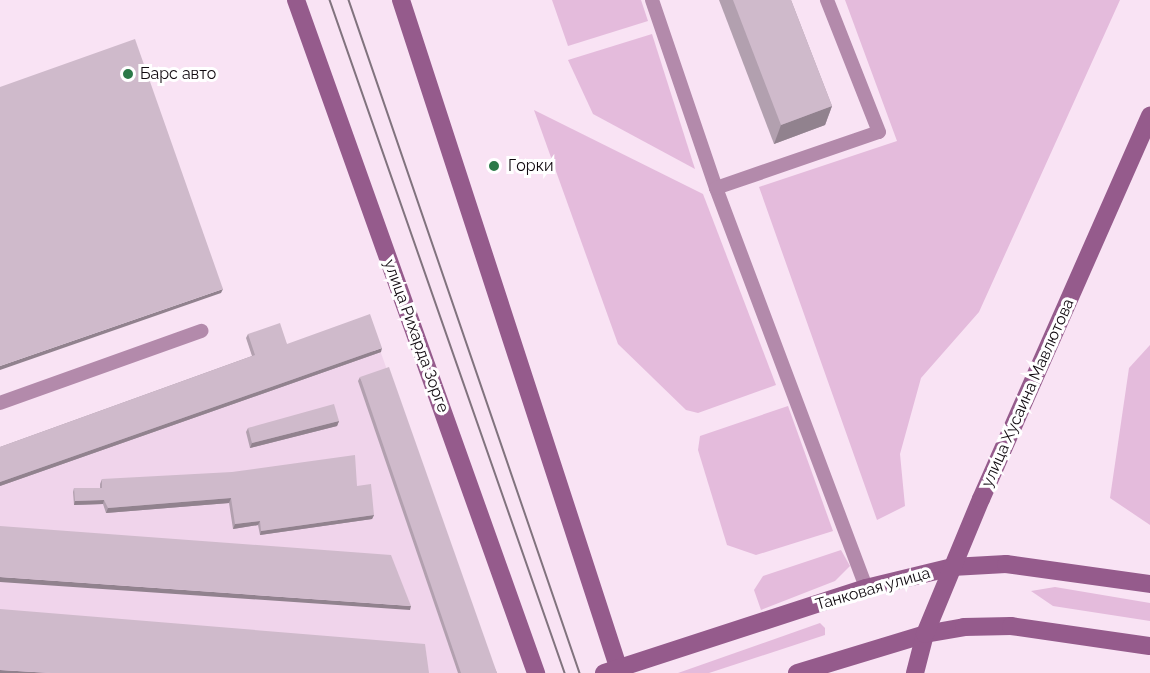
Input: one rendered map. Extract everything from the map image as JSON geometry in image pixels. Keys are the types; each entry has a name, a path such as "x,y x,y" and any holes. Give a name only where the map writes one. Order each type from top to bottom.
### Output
{"main road":[{"name":"улица Рихарда Зорге","path":"296,0 536,673"},
{"path":"401,0 614,671"},
{"name":"улица Хусаина Мавлютова","path":"915,673 925,634 952,567 1150,116"},
{"name":"Танковая улица","path":"614,671 866,588 952,567 1006,564 1150,584"},
{"path":"796,673 925,634 964,627 1011,626 1150,646"}],"lane":[{"path":"652,0 716,188 866,588"},
{"path":"716,188 879,132 827,0"},
{"path":"0,403 201,331"}],"shaded area":[{"path":"552,0 641,0 648,21 568,46"},
{"path":"845,0 1120,0 979,312 921,378 900,454 905,506 877,520 759,187 897,141"},
{"path":"652,34 695,169 593,114 568,60"},
{"path":"534,110 703,194 776,385 698,413 686,410 618,344"},
{"path":"369,319 494,673 0,673 0,450"},
{"path":"1150,345 1150,525 1110,498 1129,368"},
{"path":"788,406 833,531 756,555 727,545 698,450 700,436"},
{"path":"841,550 850,566 835,581 761,610 754,590 763,576"},
{"path":"1055,587 1150,603 1150,621 1053,606 1031,591"},
{"path":"820,623 825,628 825,635 709,673 678,673"}],"building":[{"path":"733,0 791,0 832,106 781,125"},
{"path":"135,39 223,289 0,366 0,87"},
{"path":"370,314 382,348 0,482 0,447 255,355 248,334 280,323 287,344"},
{"path":"389,367 497,673 461,673 360,377"},
{"path":"334,404 339,421 252,443 248,428"},
{"path":"355,455 357,486 371,484 374,515 261,531 260,521 235,524 231,498 108,508 104,500 75,501 74,488 102,488 102,479 232,472"},
{"path":"0,526 391,555 411,606 0,577"},
{"path":"0,609 425,644 429,673 51,673 0,670"}],"tram line":[{"path":"330,0 565,673"},
{"path":"349,0 580,673"}],"place":[{"name":"Барс авто","path":"128,74"},
{"name":"Горки","path":"494,166"}]}
